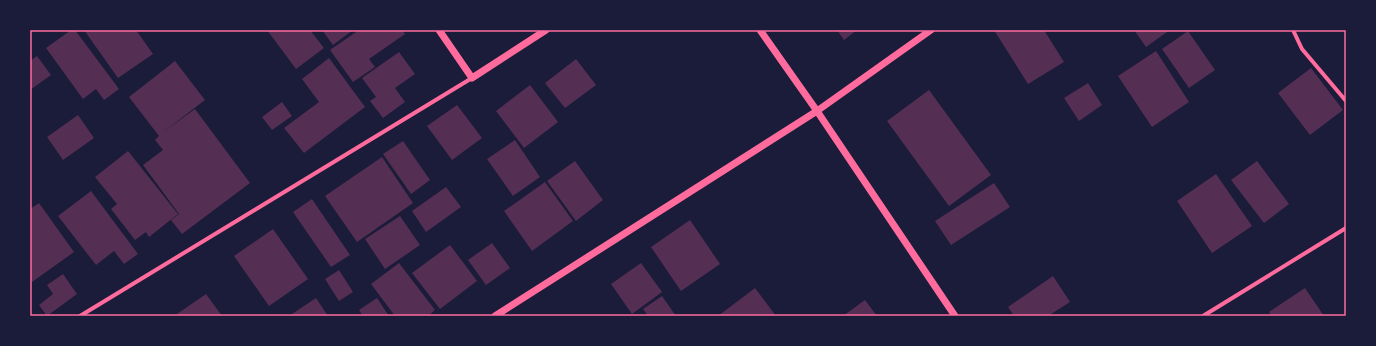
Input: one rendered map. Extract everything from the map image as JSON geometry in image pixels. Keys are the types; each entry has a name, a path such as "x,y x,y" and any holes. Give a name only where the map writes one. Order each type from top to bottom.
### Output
{"street":[{"path":"439,30 472,78"},
{"path":"80,316 472,78 546,30"},
{"path":"760,30 817,111 955,316"},
{"path":"494,316 817,111 931,30"},
{"path":"1293,30 1302,50 1346,101"},
{"path":"1203,316 1346,228"}],"building":[{"path":"71,30 75,30 119,89 104,100 96,89 83,99 46,48"},
{"path":"84,30 136,30 153,54 118,78"},
{"path":"267,30 310,30 324,48 296,69"},
{"path":"322,30 353,30 333,45"},
{"path":"359,30 402,30 405,34 369,59 375,67 353,82 330,50"},
{"path":"837,30 857,30 844,40"},
{"path":"994,30 1044,30 1064,62 1028,84"},
{"path":"1134,30 1166,30 1167,32 1146,47"},
{"path":"1188,31 1215,70 1189,88 1162,49"},
{"path":"1156,51 1189,102 1152,127 1118,76"},
{"path":"399,52 415,74 395,88 405,102 383,118 370,101 376,97 362,78"},
{"path":"37,56 51,75 30,90 30,61"},
{"path":"329,58 365,107 304,153 284,128 319,102 302,79"},
{"path":"576,59 596,85 565,108 545,83"},
{"path":"175,61 205,100 162,133 195,109 250,183 182,234 171,220 179,214 143,165 163,150 155,140 159,136 129,97"},
{"path":"1311,68 1343,110 1310,135 1278,93"},
{"path":"1088,83 1102,105 1079,121 1064,98"},
{"path":"530,85 558,122 524,148 496,111"},
{"path":"929,90 991,175 949,206 887,121"},
{"path":"282,102 292,116 272,130 262,117"},
{"path":"457,105 482,138 452,160 427,126"},
{"path":"78,115 94,138 63,160 47,137"},
{"path":"515,140 540,177 513,196 487,159"},
{"path":"403,141 430,180 411,194 383,154"},
{"path":"128,151 178,214 149,237 146,232 135,240 111,209 117,204 95,177"},
{"path":"382,157 413,203 357,242 325,196"},
{"path":"575,161 603,200 576,221 547,181"},
{"path":"1257,161 1289,204 1264,223 1231,180"},
{"path":"1216,174 1252,226 1212,253 1177,201"},
{"path":"545,182 573,221 532,251 504,211"},
{"path":"994,183 1010,207 951,245 935,221"},
{"path":"446,187 461,207 426,232 412,211"},
{"path":"91,191 138,254 124,264 114,251 96,265 58,216"},
{"path":"312,199 350,255 331,267 293,212"},
{"path":"39,203 74,252 32,282 30,278 30,209"},
{"path":"400,216 420,245 385,269 365,239"},
{"path":"690,220 720,264 681,291 651,247"},
{"path":"273,229 308,279 269,306 234,256"},
{"path":"492,243 510,268 486,285 468,260"},
{"path":"450,245 477,281 440,309 412,273"},
{"path":"399,263 435,310 428,316 395,316 371,284"},
{"path":"641,263 662,292 632,314 611,284"},
{"path":"339,270 353,292 339,301 325,279"},
{"path":"63,274 77,294 47,316 39,305 53,294 47,285"},
{"path":"1053,276 1070,302 1048,316 1014,316 1008,307"},
{"path":"755,288 776,316 718,316"},
{"path":"1305,288 1324,316 1271,316 1269,312"},
{"path":"206,294 222,316 179,316 177,314"},
{"path":"662,296 676,316 648,316 643,309"},
{"path":"316,298 328,316 289,316"},
{"path":"377,298 389,316 363,316 359,310"},
{"path":"865,300 877,316 843,316"}]}
